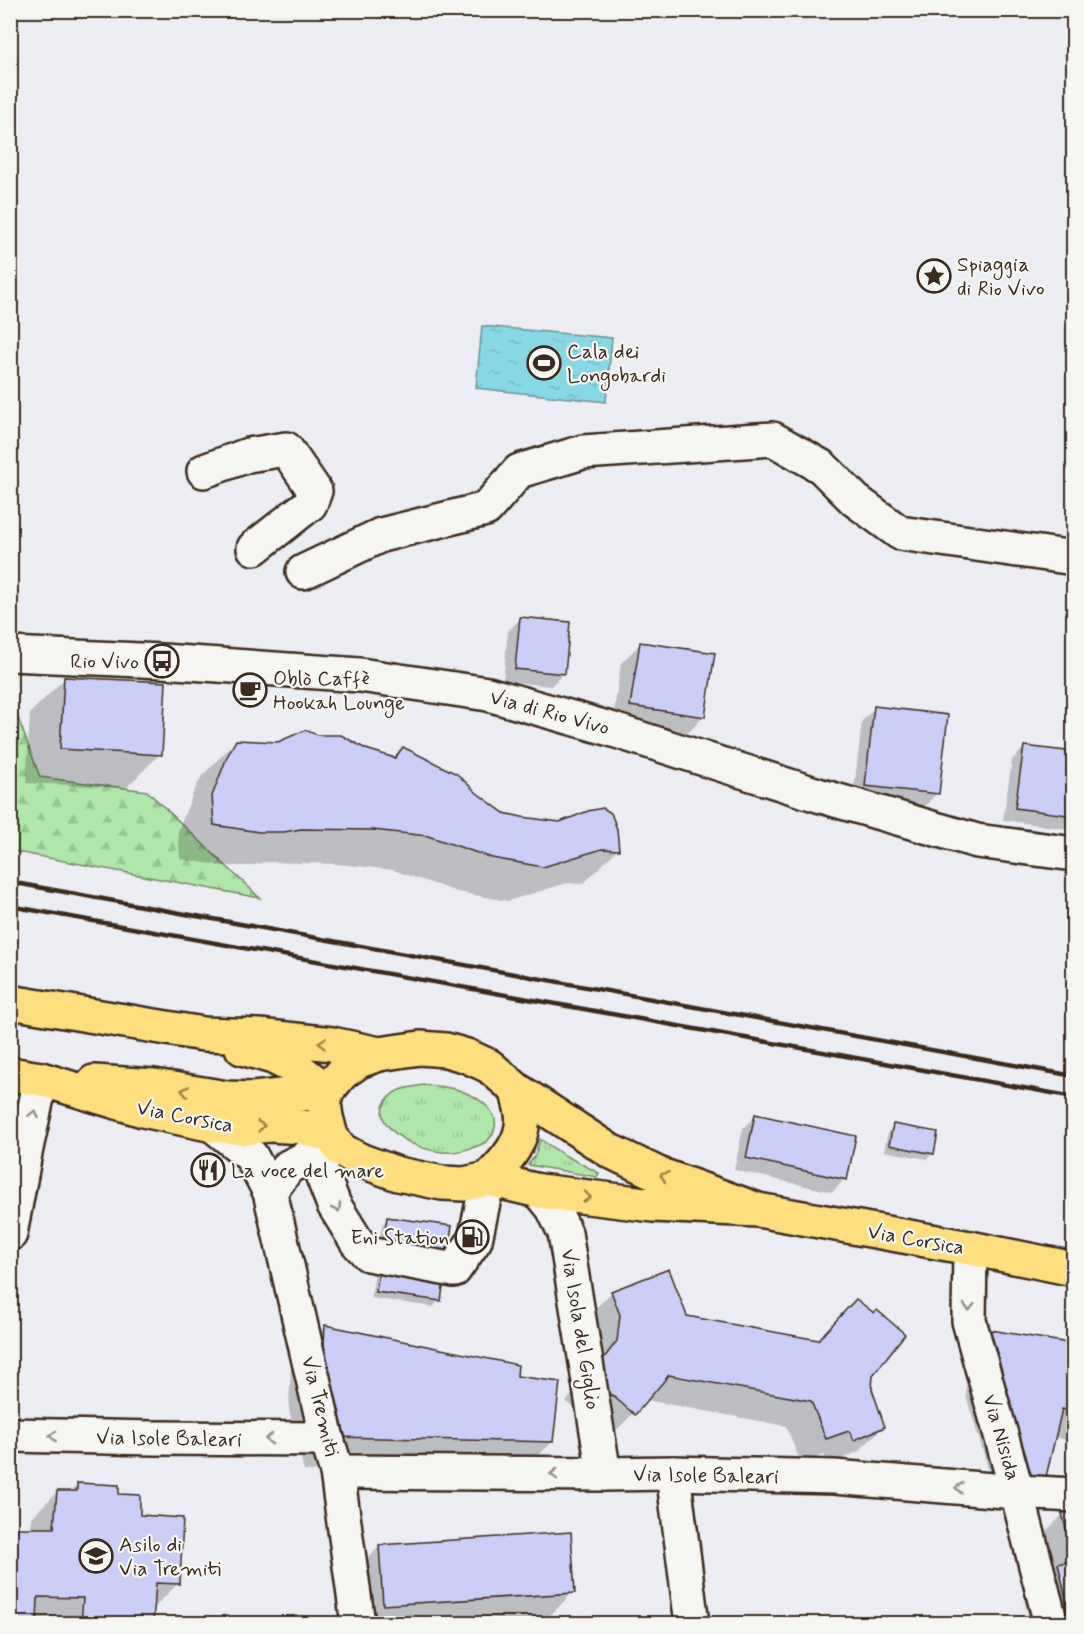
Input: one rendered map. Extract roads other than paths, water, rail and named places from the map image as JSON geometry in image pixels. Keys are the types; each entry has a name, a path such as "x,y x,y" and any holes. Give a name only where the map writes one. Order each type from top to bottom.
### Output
{"main road":[{"path":"10,1002 203,1034 260,1036 332,1044 380,1054"},
{"path":"203,1034 255,1053 273,1057 301,1071 327,1091 324,1103 329,1146"},
{"name":"Via Corsica","path":"26,1077 154,1086 227,1098 253,1099 327,1091 342,1073 359,1061 380,1054 420,1048 447,1050 489,1066 517,1090 610,1151 658,1174 758,1210"},
{"path":"253,1099 264,1090 269,1076 265,1062 255,1053"},
{"name":"Via Corsica","path":"26,1077 143,1110 213,1125 244,1128 269,1125 303,1126 329,1146 362,1161 398,1174 442,1183 464,1184 489,1179 539,1191 653,1205 758,1210 1074,1269"},
{"path":"489,1179 506,1160 521,1135 523,1115 517,1090"}],"street":[{"path":"303,572 381,535 486,509 519,471 583,452 773,439 822,467 855,500 900,533 1074,558"},
{"path":"204,471 248,455 286,449 315,491 310,504 254,548"},
{"name":"Via di Rio Vivo","path":"10,654 162,661 360,675 488,694 977,841 1074,854"},
{"path":"10,1234 25,1153 26,1077"},
{"name":"Via Tremiti","path":"213,1125 251,1156 270,1191 327,1439 337,1472 358,1623"},
{"path":"270,1191 288,1167 329,1146 334,1205 357,1242 368,1254 454,1270 475,1240 489,1179"},
{"name":"Via Isola del Giglio","path":"539,1191 553,1208 565,1233 604,1474"},
{"name":"Via Nisida","path":"970,1248 969,1321 1017,1492 1050,1623"},
{"name":"Via Isole Baleari","path":"10,1435 327,1439"},
{"name":"Via Isole Baleari","path":"337,1472 673,1473 834,1477 1074,1495"},
{"path":"673,1473 692,1623"}],"water":[{"name":"Cala dei Longobardi","path":"482,326 612,338 606,402 476,388"}],"railway":[{"path":"10,882 1074,1076"},
{"path":"10,906 1074,1097"}],"place":[{"name":"Spiaggia di Rio Vivo","path":"934,276"},
{"name":"Cala dei Longobardi","path":"544,363"},
{"name":"Rio Vivo","path":"162,661"},
{"name":"Oblò Caffè Hookah Lounge","path":"250,690"},
{"name":"La voce del mare","path":"208,1170"},
{"name":"Eni Station","path":"472,1237"},
{"name":"Asilo di Via Tremiti","path":"96,1556"}]}
